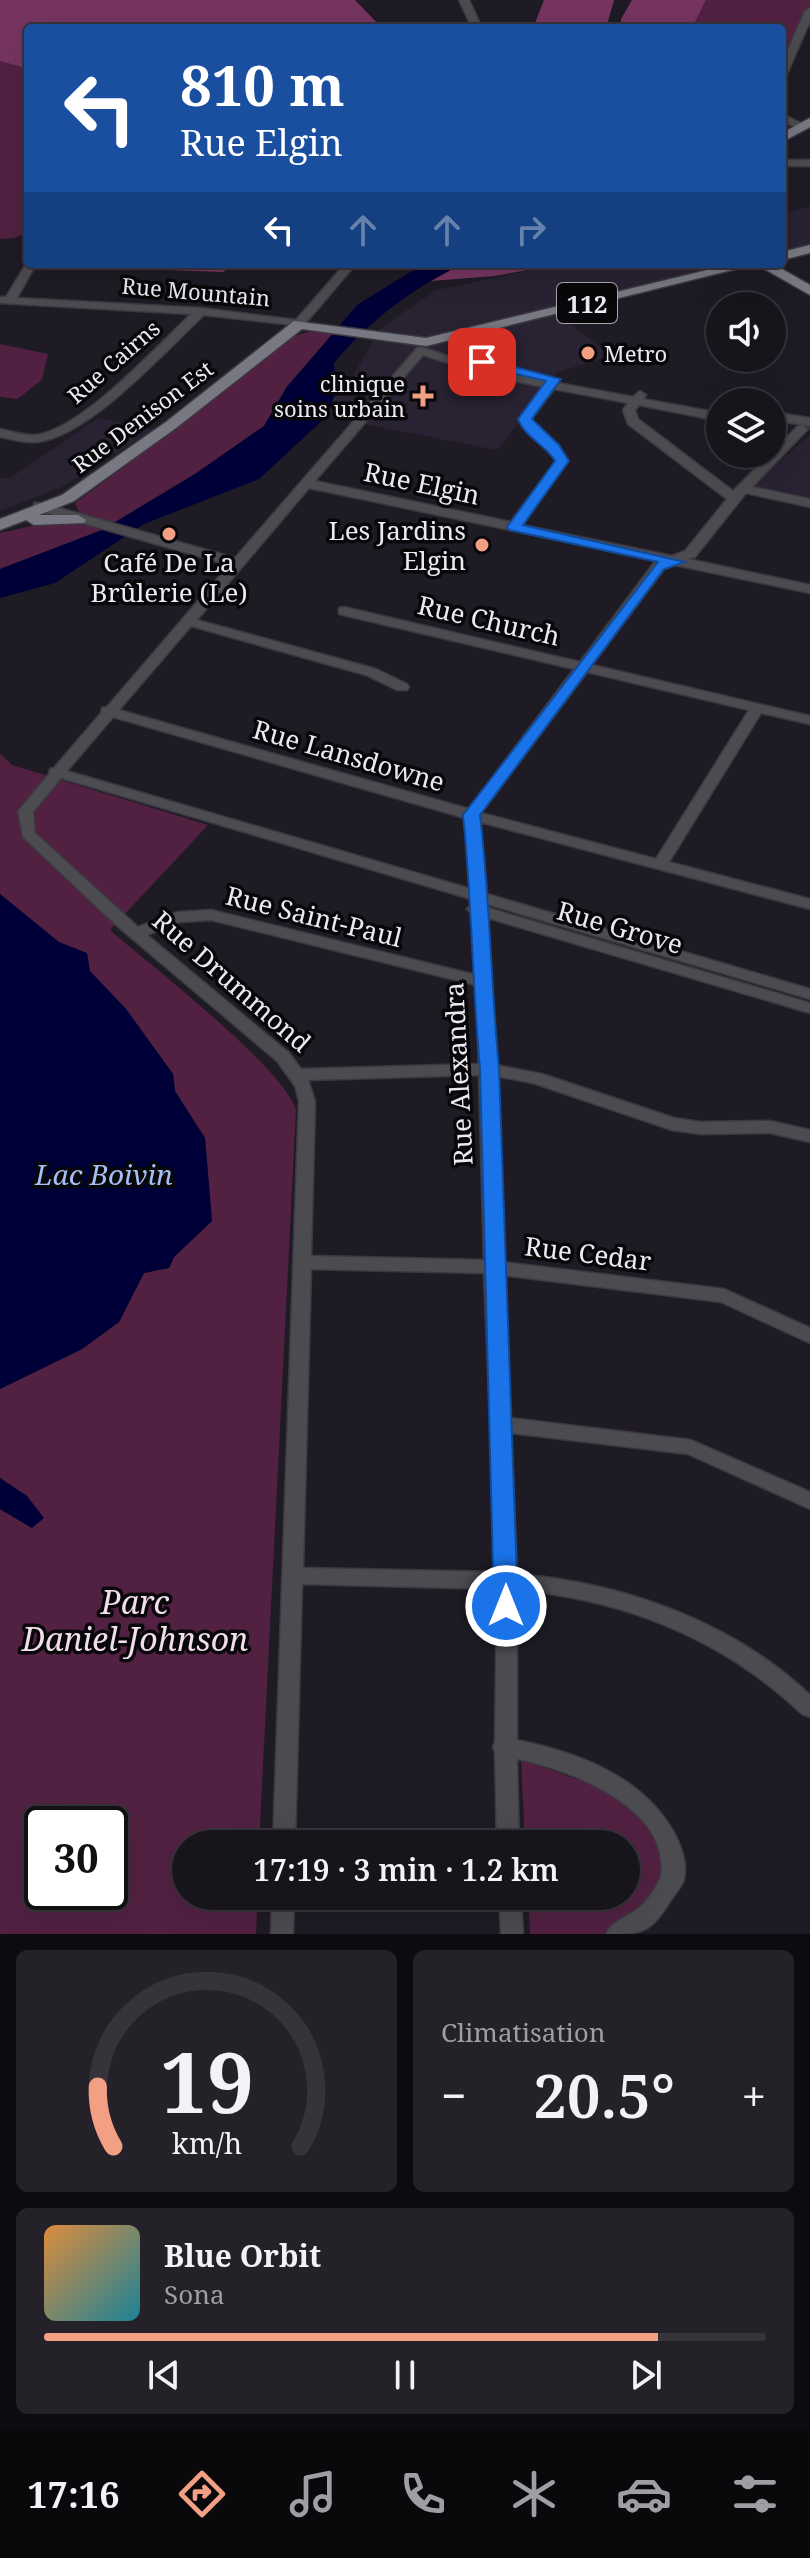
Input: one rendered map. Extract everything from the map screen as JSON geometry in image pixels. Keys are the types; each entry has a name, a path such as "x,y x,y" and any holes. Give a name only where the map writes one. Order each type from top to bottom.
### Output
{"main road":[{"path":"786,135 804,124"},
{"path":"786,255 810,249"},
{"name":"112","path":"423,346 733,268"},
{"path":"770,268 810,291"},
{"name":"Rue Mountain","path":"299,324 423,346"},
{"name":"Rue Denison Est","path":"0,525 68,498 171,425 299,324"},
{"path":"0,518 41,508 100,475"},
{"path":"68,498 68,506 82,521"},
{"path":"0,525 48,518 82,521"}],"street":[{"path":"464,0 475,24"},
{"path":"786,65 810,11"},
{"path":"786,163 810,163"},
{"path":"5,300 28,268"},
{"path":"299,324 348,268"},
{"name":"Rue Mountain","path":"5,300 201,311 299,324"},
{"name":"Rue Cairns","path":"0,433 31,439 45,436 78,418 201,311"},
{"path":"423,346 489,373 706,414"},
{"name":"Rue Drummond","path":"285,1830 307,1101 297,1075 283,1057 136,934 28,834 25,811 107,711 423,346"},
{"path":"514,527 562,461 554,448 527,426 525,419 552,383"},
{"path":"637,399 706,406"},
{"path":"637,399 629,410 632,421 739,494 810,503"},
{"path":"786,419 808,424"},
{"path":"472,815 659,566 678,562 690,554 739,494 808,424"},
{"path":"786,425 808,424"},
{"name":"Rue Elgin","path":"305,483 810,589"},
{"path":"41,508 237,563"},
{"name":"Rue Church","path":"344,611 810,720"},
{"path":"187,621 371,672 402,687"},
{"path":"661,863 757,708"},
{"name":"Rue Lansdowne","path":"107,711 472,815 810,904"},
{"name":"Rue Grove","path":"55,772 421,880 431,891 810,994"},
{"name":"Rue Alexandra","path":"472,815 481,905 481,981 489,1069 493,1267 507,1578 504,1747 507,1830"},
{"name":"Rue Grove","path":"481,905 810,1008"},
{"name":"Rue Saint-Paul","path":"136,934 178,917 211,915 481,981"},
{"path":"297,1075 489,1069 536,1078 672,1124 700,1128 770,1127 810,1136"},
{"name":"Rue Cedar","path":"303,1262 493,1267 724,1296 810,1336"},
{"path":"501,1424 691,1447 810,1501"},
{"path":"294,1576 507,1578 601,1593 689,1625 760,1664 810,1708"},
{"path":"504,1747 537,1753 587,1770 632,1795 668,1842 673,1878 649,1914 617,1934"},
{"path":"282,1934 283,1910"},
{"path":"511,1910 512,1934"}],"shaded area":[{"path":"0,0 355,0 378,24 24,24 24,68 0,61"},
{"path":"544,0 614,0 607,24 535,24"},
{"path":"632,0 706,0 694,24 622,24 621,19"},
{"path":"810,206 810,250 786,255 786,214"},
{"path":"117,268 228,268 223,272"},
{"path":"455,268 539,268 494,276 431,281"},
{"path":"543,268 725,268 556,313 612,356 557,372 497,450 326,417 331,400 350,381 381,328 436,290"},
{"path":"99,418 153,430 62,487 0,511 0,478 10,478"},
{"path":"810,434 810,499 750,488 772,468 786,468 786,456"}],"green space":[{"path":"706,0 810,0 810,8 788,58 786,24 694,24"},
{"path":"0,61 24,68 24,234 0,239"},
{"path":"313,331 334,333 287,386 264,426 195,474 102,530 0,569 0,533 50,522 77,525 83,520 75,503 205,407 291,337"},
{"path":"0,344 48,354 42,380 17,399 0,397"},
{"name":"Parc Daniel-Johnson","path":"0,754 12,765 208,825 110,930 242,1043 286,1091 296,1110 260,1830 172,1830 172,1910 257,1910 256,1934 0,1934 0,1509 32,1528 27,1496 0,1478 0,1389 82,1349 119,1322 144,1273 169,1268 174,1257 212,1221 205,1138 175,1091 173,1074 126,1009 90,971 87,954 59,943 0,894"},
{"path":"521,1759 622,1796 662,1832 681,1884 664,1912 632,1934 530,1934 529,1910 640,1910 640,1830 524,1830"}],"water":[{"path":"455,268 393,307 362,333 334,363 336,392 326,417 259,479 144,524 55,583 0,598 0,569 102,530 195,474 264,426 287,387 357,305 412,271"},
{"name":"Lac Boivin","path":"0,894 59,942 87,953 90,971 126,1009 173,1074 175,1091 205,1138 212,1221 174,1257 169,1268 144,1273 119,1322 82,1349 0,1389"},
{"path":"0,1478 27,1496 44,1518 32,1528 0,1509"}],"place":[{"name":"Metro","path":"588,353"},
{"name":"clinique soins urbain","path":"423,396"},
{"name":"Café De La Brûlerie (Le)","path":"169,534"},
{"name":"Les Jardins Elgin","path":"482,545"}],"route":[{"path":"482,362 555,379 525,419 527,426 560,454 562,461 514,527 678,562 659,566 472,815 482,912 481,981 489,1069 506,1606"}]}
